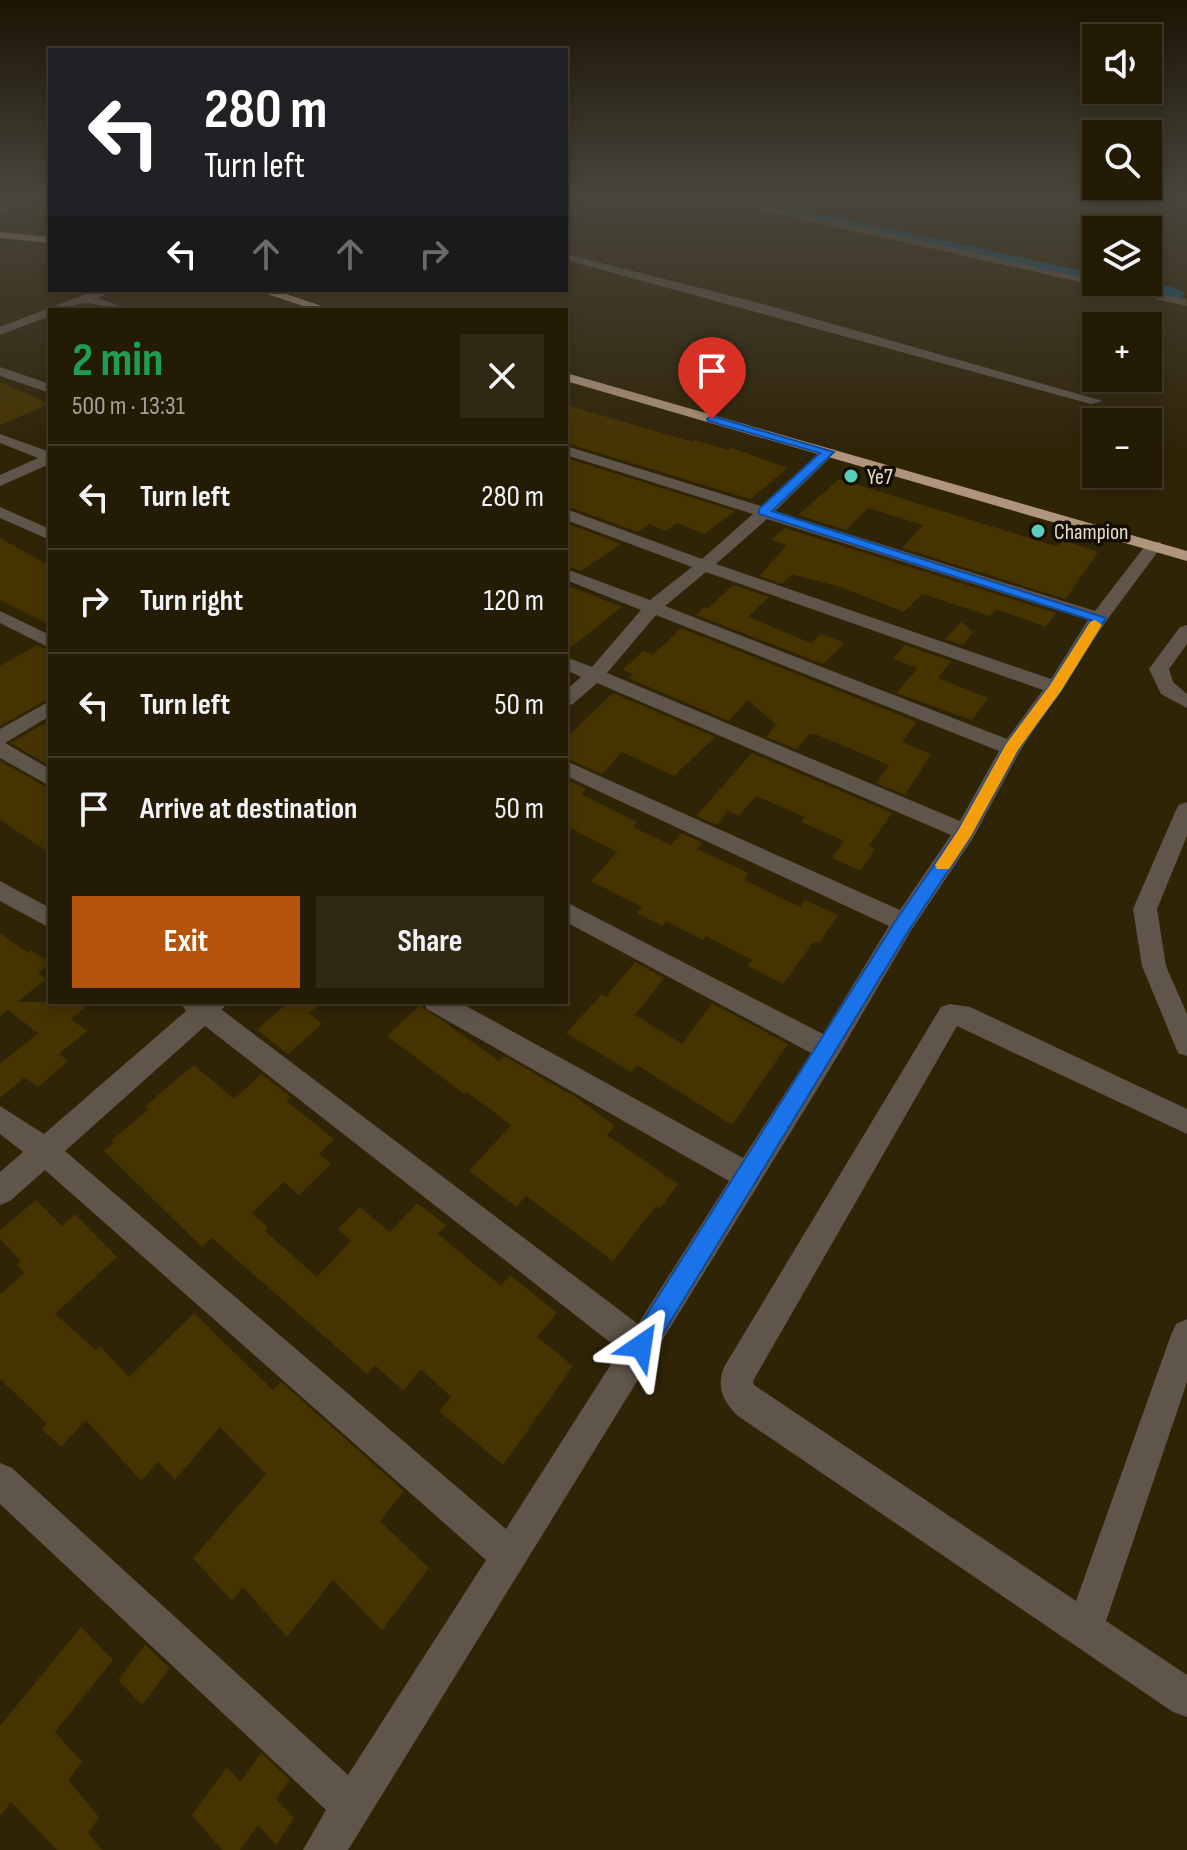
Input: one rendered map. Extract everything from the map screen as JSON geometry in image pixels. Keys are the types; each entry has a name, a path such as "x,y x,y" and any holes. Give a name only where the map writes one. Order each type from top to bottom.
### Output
{"highway":[{"path":"268,292 321,308"},
{"path":"568,379 1187,556"}],"street":[{"path":"656,280 1096,401"},
{"path":"1084,280 1186,303"},
{"path":"60,308 102,292"},
{"path":"86,298 118,308"},
{"path":"0,331 48,313"},
{"path":"0,317 39,331"},
{"path":"0,371 48,388"},
{"path":"0,438 48,457"},
{"path":"568,451 1099,618"},
{"path":"568,698 595,675 654,606 705,566 828,452"},
{"path":"0,481 48,459"},
{"path":"0,512 48,534"},
{"path":"568,515 705,566 1055,687"},
{"path":"324,1850 828,1049 904,922 965,832 1011,748 1099,618 1154,546"},
{"path":"568,575 1011,748"},
{"path":"0,616 48,641"},
{"path":"1187,631 1159,669 1160,681 1172,694 1187,702"},
{"path":"568,664 965,832"},
{"path":"0,738 48,708"},
{"path":"0,749 48,778"},
{"path":"568,769 904,922"},
{"path":"1187,810 1145,909 1154,966 1187,1045"},
{"path":"0,890 48,918"},
{"path":"568,912 828,1049"},
{"path":"440,1004 748,1176"},
{"path":"0,1191 204,1005 641,1346"},
{"path":"1187,1122 961,1015 950,1015 736,1379 739,1394 750,1404 1187,1698"},
{"path":"0,1118 44,1151 509,1556"},
{"path":"1085,1629 1187,1335"},
{"path":"0,1480 351,1806"}],"building":[{"path":"0,382 48,404 48,404 0,425"},
{"path":"568,406 693,442 729,450 732,448 788,468 750,499 568,444"},
{"path":"568,459 735,511 704,534 677,523 666,531 649,524 638,532 568,507"},
{"path":"839,479 1058,547 1063,540 1098,552 1066,599 902,548 923,525 868,508 846,530 798,515"},
{"path":"568,524 621,544 581,571 568,567"},
{"path":"785,528 1056,613 1046,627 996,609 990,616 922,594 904,612 840,587 792,574 782,584 759,576 787,545 771,540"},
{"path":"0,538 48,565 48,624 0,600"},
{"path":"733,585 769,597 748,617 811,643 821,634 845,643 823,664 696,615"},
{"path":"568,586 622,607 568,649"},
{"path":"961,622 973,632 963,645 945,639"},
{"path":"681,628 917,722 902,742 931,754 905,795 876,783 889,765 815,734 810,734 796,749 766,737 776,725 748,700 729,721 628,678 633,674 623,670 643,651 653,655"},
{"path":"37,645 48,650 48,699 0,726 0,666"},
{"path":"905,645 951,661 938,678 988,698 972,720 896,693 918,668 893,659"},
{"path":"613,693 715,737 674,776 622,752 602,774 568,759 568,736"},
{"path":"48,721 48,765 11,743"},
{"path":"752,753 892,813 869,846 875,849 860,871 832,858 844,841 801,822 805,817 756,796 739,816 728,811 717,825 696,816"},
{"path":"0,761 48,788 48,852 0,820"},
{"path":"568,780 586,789 581,794 637,822 633,827 671,845 682,833 702,843 697,849 749,873 744,880 800,907 805,900 838,915 819,943 814,941 783,984 748,966 752,960 706,936 703,940 666,921 662,926 637,913 642,907 591,881 617,852 568,827"},
{"path":"0,933 28,953 31,950 48,962 38,973 46,979 17,1002 90,1004 71,1019 87,1031 59,1054 68,1061 38,1087 25,1077 0,1098 0,1064 38,1033 8,1010 0,1016"},
{"path":"635,962 664,978 635,1015 682,1044 712,1003 788,1044 732,1125 637,1065 631,1072 566,1033 602,994 606,997"},
{"path":"287,1004 320,1004 309,1013 322,1024 288,1054 257,1030"},
{"path":"420,1005 499,1061 504,1056 577,1098 615,1126 607,1135 678,1184 660,1209 656,1206 613,1261 526,1196 516,1207 469,1171 511,1125 387,1036"},
{"path":"194,1065 234,1099 261,1074 291,1097 286,1101 334,1139 319,1154 331,1164 299,1195 284,1182 252,1213 268,1228 265,1231 317,1277 351,1241 338,1229 360,1207 390,1232 417,1203 446,1225 438,1234 501,1286 510,1275 557,1313 537,1337 573,1366 503,1465 439,1411 451,1397 421,1369 403,1391 375,1365 367,1374 212,1238 202,1247 104,1151 113,1143 111,1141 149,1109 145,1106"},
{"path":"36,1200 62,1226 75,1214 117,1257 55,1314 96,1350 100,1346 129,1377 194,1313 273,1390 281,1382 404,1491 380,1521 429,1568 382,1630 333,1580 287,1637 243,1587 232,1601 193,1558 266,1474 220,1427 175,1480 158,1462 141,1481 86,1420 61,1447 42,1429 47,1424 0,1379 0,1295 24,1273 17,1265 21,1261 0,1239 0,1230"},
{"path":"81,1627 113,1660 55,1732 82,1762 68,1780 99,1817 88,1833 102,1850 57,1850 11,1802 0,1816 0,1726"},
{"path":"145,1645 170,1668 142,1705 118,1680"},
{"path":"261,1753 290,1780 276,1799 294,1818 276,1845 258,1825 240,1850 222,1850 192,1815 227,1767 240,1782"}],"waterway":[{"path":"1162,291 1179,294"}],"slow traffic":[{"path":"943,865 965,832 1011,748 1095,625"}],"place":[{"name":"Ye7","path":"851,476"},
{"name":"Champion","path":"1038,531"}],"route":[{"path":"641,1346 904,922 965,832 1011,748 1099,618 763,512 828,452 712,419"}]}
